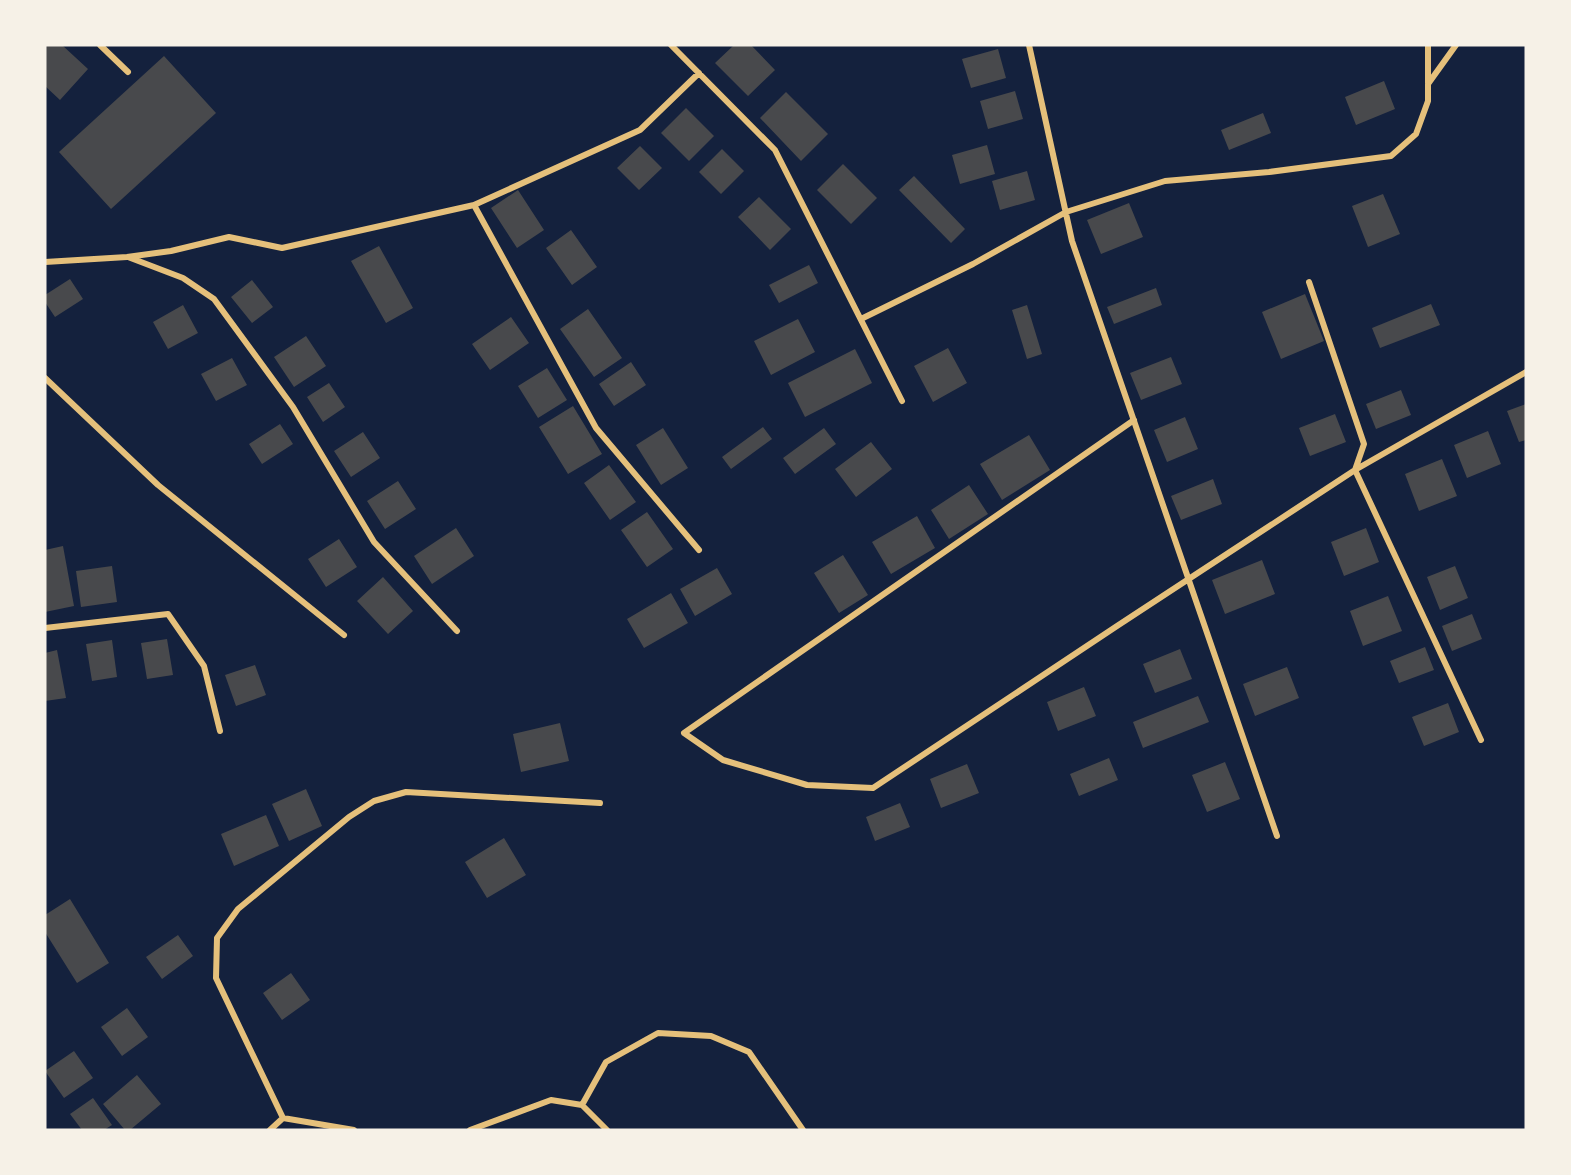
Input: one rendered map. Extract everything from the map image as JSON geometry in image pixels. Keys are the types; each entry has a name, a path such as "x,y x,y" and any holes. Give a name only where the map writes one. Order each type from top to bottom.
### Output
{"street":[{"path":"100,45 128,72"},
{"path":"671,45 775,150 902,400"},
{"path":"1029,45 1072,242 1277,836"},
{"path":"861,319 973,264 1066,212 1165,181 1269,172 1391,156 1416,134 1428,101 1428,45"},
{"path":"1428,84 1456,45"},
{"path":"45,262 127,257 171,251 229,237 282,248 474,205 640,130 699,73"},
{"path":"474,205 596,428 699,550"},
{"path":"127,257 183,278 214,299 293,407 374,542 458,631"},
{"path":"1309,282 1364,444 1355,470 1482,740"},
{"path":"1134,420 684,733 723,760 807,785 873,788 1355,470 1526,372"},
{"path":"45,378 158,485 344,635"},
{"path":"45,628 168,614 204,666 220,731"},
{"path":"283,1118 216,978 217,938 238,909 349,817 374,801 406,792 600,803"},
{"path":"582,1105 606,1062 658,1033 711,1036 749,1052 803,1130"},
{"path":"470,1130 551,1100 582,1105 608,1130"},
{"path":"270,1130 283,1118"},
{"path":"283,1118 354,1130"}],"building":[{"path":"45,45 62,45 88,69 60,100 45,86"},
{"path":"734,45 751,45 775,70 748,96 715,63"},
{"path":"998,49 1006,78 971,88 962,59"},
{"path":"164,56 216,113 111,209 59,152"},
{"path":"1384,81 1395,109 1356,125 1345,97"},
{"path":"1015,91 1023,119 988,129 980,101"},
{"path":"786,92 828,134 801,161 760,118"},
{"path":"686,108 714,136 689,161 661,133"},
{"path":"1263,113 1271,133 1229,150 1221,130"},
{"path":"987,145 995,174 960,184 952,155"},
{"path":"640,146 662,168 639,190 617,168"},
{"path":"722,149 744,171 721,194 699,172"},
{"path":"843,164 877,198 851,224 817,190"},
{"path":"1027,171 1035,200 1000,210 992,181"},
{"path":"914,176 965,229 951,243 899,190"},
{"path":"518,190 544,230 517,248 491,208"},
{"path":"1383,194 1400,234 1368,247 1352,206"},
{"path":"759,197 791,229 770,250 738,217"},
{"path":"1129,203 1143,237 1101,254 1087,220"},
{"path":"571,230 597,267 572,285 546,248"},
{"path":"379,246 413,308 386,323 351,261"},
{"path":"809,265 818,283 779,303 769,285"},
{"path":"70,279 83,299 55,317 45,302 45,295"},
{"path":"252,280 273,307 252,323 231,297"},
{"path":"1156,288 1162,305 1114,324 1107,307"},
{"path":"1305,294 1324,341 1281,359 1262,312"},
{"path":"1431,304 1440,325 1380,348 1372,328"},
{"path":"183,305 198,333 168,349 153,322"},
{"path":"1027,305 1042,354 1027,359 1012,310"},
{"path":"588,309 622,358 594,377 560,329"},
{"path":"511,317 529,343 490,370 472,344"},
{"path":"798,319 815,352 771,375 754,341"},
{"path":"306,336 326,366 294,387 274,357"},
{"path":"948,348 967,383 933,402 914,366"},
{"path":"855,349 872,383 805,417 788,383"},
{"path":"1171,357 1182,384 1141,400 1130,373"},
{"path":"232,358 247,385 216,401 201,374"},
{"path":"631,362 646,385 614,406 599,384"},
{"path":"547,368 567,400 538,418 518,386"},
{"path":"329,383 345,407 323,422 307,397"},
{"path":"1401,390 1411,415 1376,429 1366,404"},
{"path":"1526,404 1526,440 1519,442 1507,411"},
{"path":"573,406 602,454 568,474 539,427"},
{"path":"1335,414 1346,442 1310,456 1299,428"},
{"path":"1185,417 1198,449 1167,462 1154,430"},
{"path":"280,424 293,444 262,464 249,444"},
{"path":"763,427 772,439 731,469 722,457"},
{"path":"663,428 688,468 661,485 636,445"},
{"path":"824,428 836,444 795,474 783,458"},
{"path":"1488,431 1501,464 1467,478 1454,445"},
{"path":"363,432 380,458 351,477 334,451"},
{"path":"1029,435 1050,470 1002,500 980,464"},
{"path":"871,442 892,469 856,497 835,469"},
{"path":"1442,459 1457,496 1419,511 1405,474"},
{"path":"609,465 636,502 610,520 584,483"},
{"path":"1213,479 1222,504 1181,520 1171,496"},
{"path":"398,481 416,509 385,529 367,501"},
{"path":"969,485 988,514 949,539 931,510"},
{"path":"647,512 673,549 647,567 621,530"},
{"path":"917,516 935,548 891,574 872,542"},
{"path":"456,528 474,556 432,584 414,556"},
{"path":"1366,528 1379,562 1344,576 1331,542"},
{"path":"339,539 357,567 326,587 308,559"},
{"path":"63,546 74,606 45,612 45,550"},
{"path":"843,555 868,595 839,613 814,573"},
{"path":"1262,560 1275,594 1225,614 1212,580"},
{"path":"112,566 117,602 81,607 76,571"},
{"path":"1455,566 1468,598 1440,610 1427,577"},
{"path":"717,568 732,594 695,616 680,589"},
{"path":"383,577 413,611 388,634 357,601"},
{"path":"671,593 688,623 644,648 627,619"},
{"path":"1388,596 1402,631 1363,646 1350,611"},
{"path":"1472,614 1482,639 1452,651 1442,626"},
{"path":"167,639 173,675 147,679 141,643"},
{"path":"112,640 117,677 92,681 86,644"},
{"path":"1425,647 1434,670 1399,683 1390,661"},
{"path":"1180,649 1192,679 1155,693 1143,664"},
{"path":"57,650 66,698 45,701 45,653"},
{"path":"255,665 266,695 236,706 225,675"},
{"path":"1287,667 1299,698 1255,716 1243,684"},
{"path":"1084,687 1096,716 1058,731 1047,702"},
{"path":"1198,696 1209,722 1143,748 1133,722"},
{"path":"1448,703 1459,732 1424,746 1412,717"},
{"path":"560,723 569,761 521,772 513,734"},
{"path":"1109,758 1118,780 1079,796 1070,774"},
{"path":"1225,762 1240,799 1207,812 1192,775"},
{"path":"967,764 979,793 941,808 930,779"},
{"path":"306,789 322,826 289,841 272,804"},
{"path":"900,803 910,827 875,841 866,817"},
{"path":"266,815 279,846 234,866 221,834"},
{"path":"504,838 526,875 487,898 465,862"},
{"path":"70,899 109,963 77,983 45,932 45,915"},
{"path":"178,935 193,956 162,979 146,957"},
{"path":"291,973 310,1000 282,1020 263,993"},
{"path":"127,1008 148,1037 122,1056 101,1027"},
{"path":"74,1051 93,1078 64,1098 45,1071"},
{"path":"137,1075 161,1104 130,1130 125,1130 103,1104"},
{"path":"93,1098 112,1125 104,1130 82,1130 70,1114"}]}
